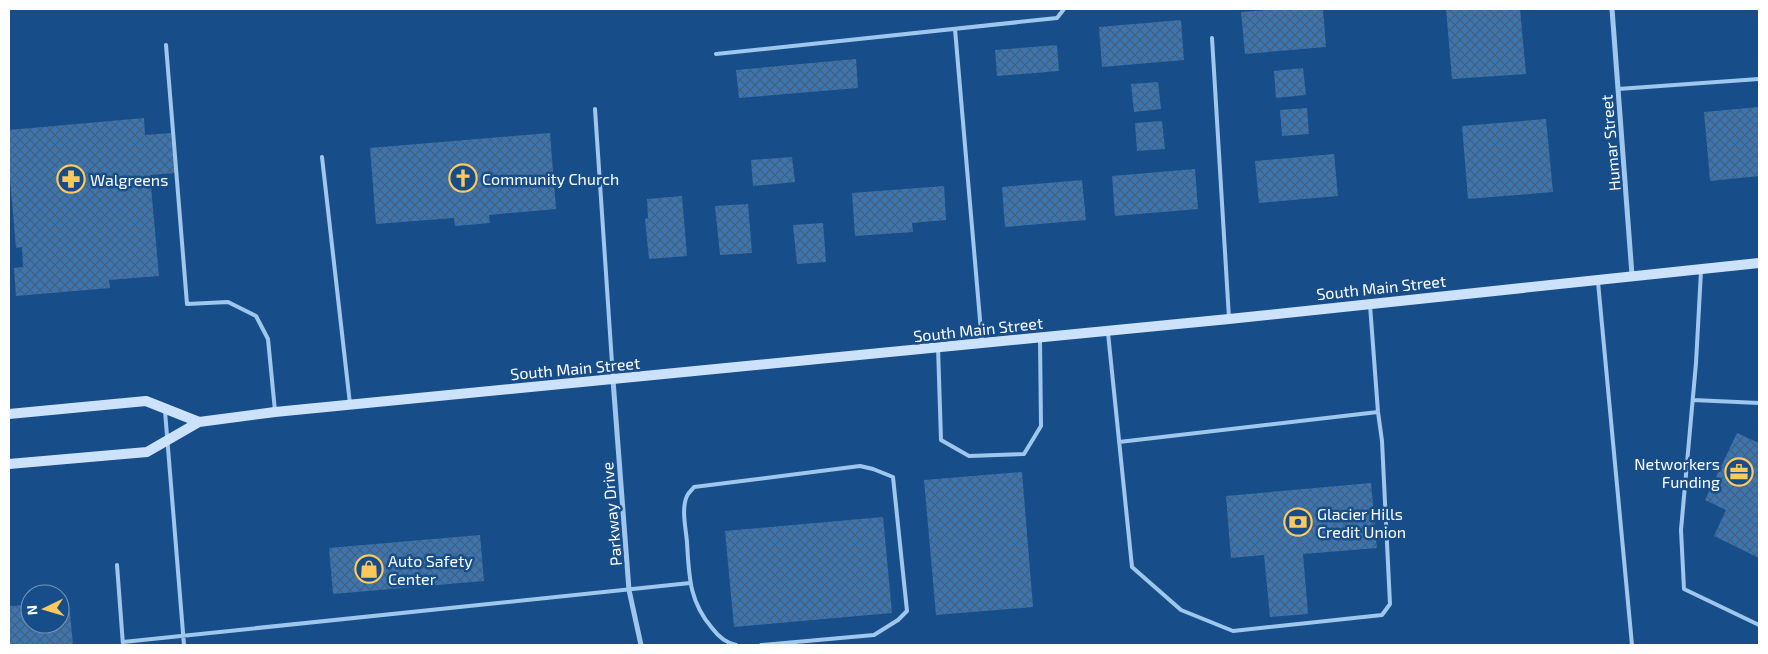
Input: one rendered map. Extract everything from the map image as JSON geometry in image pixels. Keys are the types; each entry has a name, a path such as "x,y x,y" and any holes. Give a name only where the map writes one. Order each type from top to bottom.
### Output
{"main road":[{"name":"South Main Street","path":"9,464 147,452 200,422 275,412 1040,338 1759,263"},
{"name":"South Main Street","path":"9,414 146,401 200,422"}],"street":[{"name":"Humar Street","path":"1612,9 1632,276"},
{"name":"Parkway Drive","path":"613,380 629,590 640,645"}],"lane":[{"path":"716,54 1057,18 1064,9"},
{"path":"955,28 982,343"},
{"path":"1212,38 1229,319"},
{"path":"166,45 187,304 228,302 256,316 268,339 275,412"},
{"path":"1618,89 1759,79"},
{"path":"595,109 613,380"},
{"path":"322,157 350,404"},
{"path":"1701,269 1693,400 1681,530 1684,589 1759,625"},
{"path":"1598,280 1632,645"},
{"path":"1107,331 1132,568 1181,610 1233,631 1382,615 1390,604 1382,440 1378,412 1370,304"},
{"path":"938,348 941,440 969,456 1024,454 1041,426 1040,338"},
{"path":"1693,400 1759,404"},
{"path":"165,408 184,645"},
{"path":"1119,442 1378,412"},
{"path":"736,645 729,644 716,634 704,619 694,600 690,583 684,509 686,496 694,487 860,466 893,477 907,611 898,620 874,635 761,645"},
{"path":"117,565 123,643 184,635 690,583"}],"building":[{"path":"1323,9 1326,47 1245,54 1241,12"},
{"path":"1446,9 1520,9 1526,74 1452,79"},
{"path":"1181,20 1184,60 1102,67 1099,27"},
{"path":"1057,45 1059,71 997,76 995,50"},
{"path":"856,59 858,88 739,98 736,70"},
{"path":"1303,68 1306,95 1276,98 1274,71"},
{"path":"1158,82 1161,109 1134,112 1131,84"},
{"path":"1759,107 1759,176 1710,181 1704,112"},
{"path":"1307,108 1309,134 1282,136 1280,110"},
{"path":"144,118 145,135 171,133 175,173 150,175 159,276 109,280 110,288 16,296 14,268 23,267 22,247 16,248 9,167 9,130"},
{"path":"1546,119 1553,192 1468,199 1462,126"},
{"path":"1162,121 1165,149 1137,151 1135,123"},
{"name":"Community Church","path":"550,133 556,209 489,215 490,223 455,226 454,218 376,224 370,148"},
{"path":"1334,154 1338,196 1259,203 1255,161"},
{"path":"792,157 795,182 753,186 751,160"},
{"path":"1195,169 1198,209 1115,216 1112,176"},
{"path":"1082,180 1086,220 1005,227 1002,187"},
{"path":"944,186 946,220 912,223 913,232 855,236 852,193"},
{"path":"682,196 687,256 649,259 645,219 648,218 647,199"},
{"path":"748,204 752,253 720,255 715,206"},
{"path":"823,223 826,262 797,264 793,225"},
{"name":"Networkers Funding","path":"1737,433 1759,443 1759,558 1714,536 1726,510 1705,500"},
{"path":"1022,472 1033,607 936,615 924,480"},
{"path":"1371,483 1377,548 1303,554 1308,614 1270,617 1264,555 1231,558 1226,496"},
{"path":"883,517 892,613 734,627 725,531"},
{"path":"480,535 484,581 333,594 329,548"},
{"path":"20,605 20,634 70,634 70,613 73,645 9,645 9,606"}],"place":[{"name":"Community Church","path":"463,178"},
{"name":"Walgreens","path":"71,179"},
{"name":"Networkers Funding","path":"1739,472"},
{"name":"Glacier Hills Credit Union","path":"1298,522"},
{"name":"Auto Safety Center","path":"369,569"}]}
